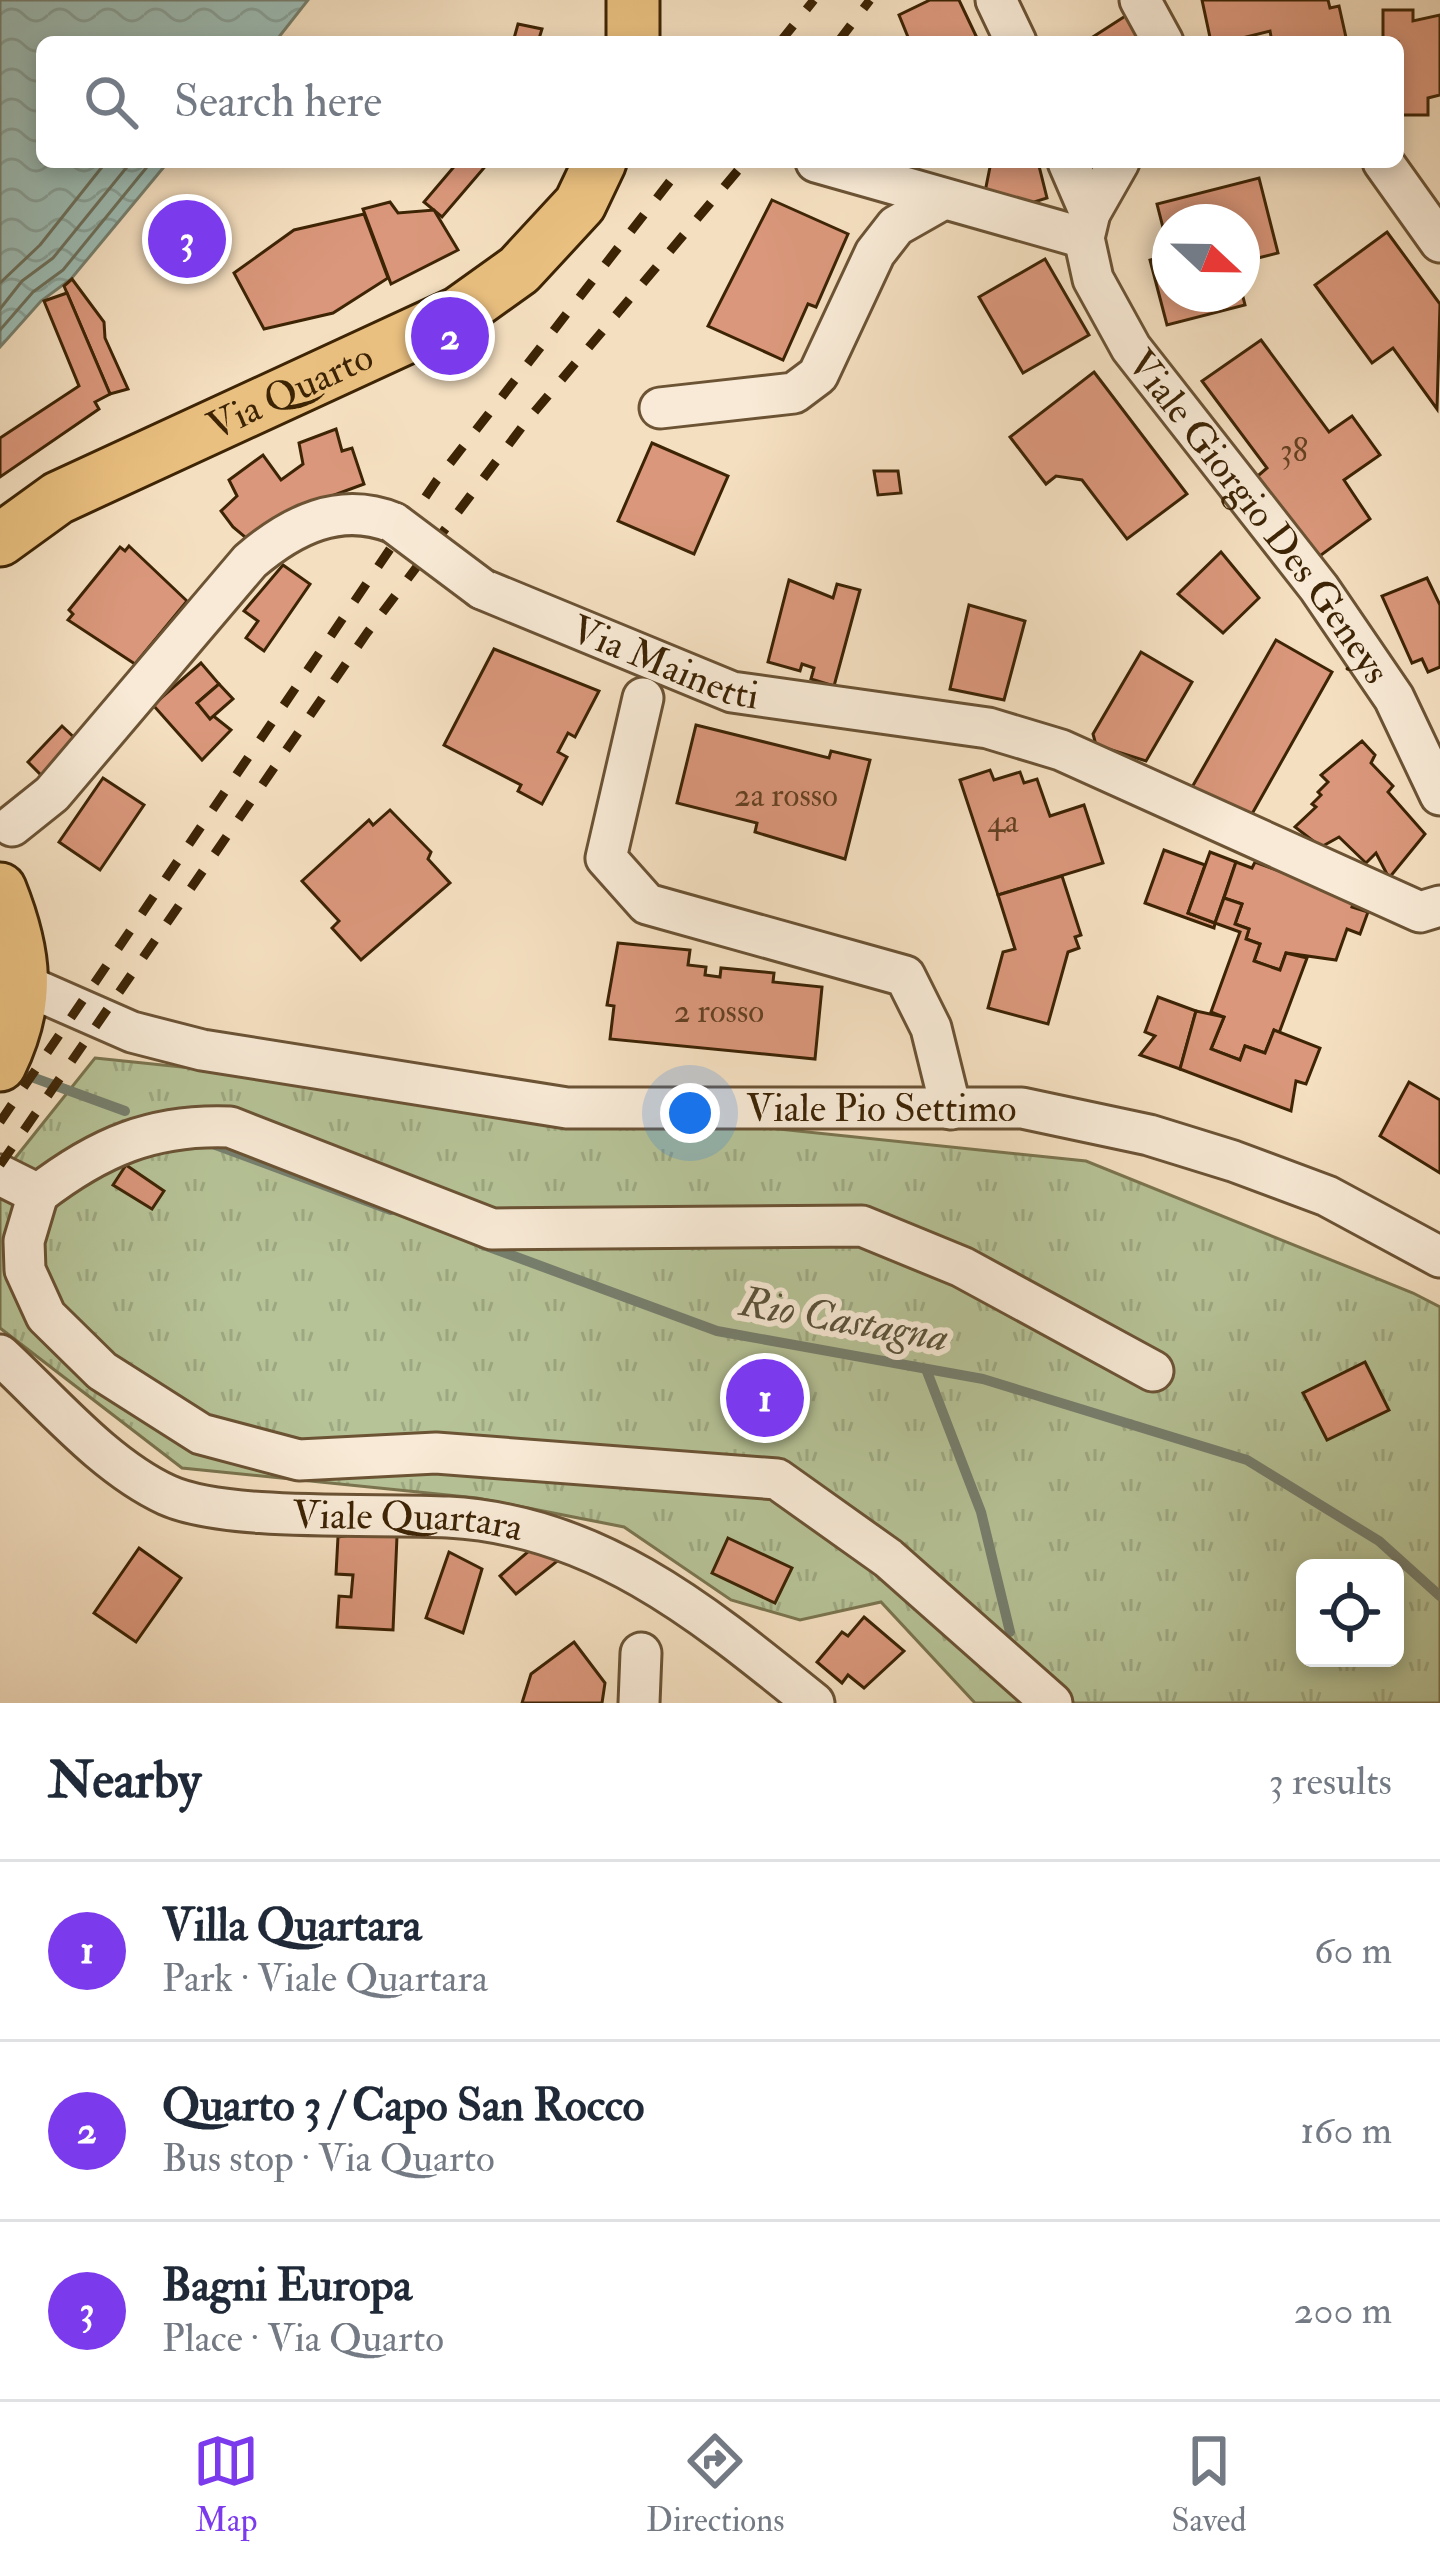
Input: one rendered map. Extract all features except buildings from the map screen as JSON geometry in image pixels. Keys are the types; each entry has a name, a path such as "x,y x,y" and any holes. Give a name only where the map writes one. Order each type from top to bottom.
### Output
{"main road":[{"path":"633,0 633,36"},
{"name":"Via Quarto","path":"0,540 58,498 459,313 520,270 580,204 597,168"},
{"path":"0,889 19,937 26,985 19,1026 0,1065"}],"street":[{"path":"995,0 1013,36"},
{"path":"1140,0 1160,36"},
{"path":"835,168 1030,223 1087,225 1116,168"},
{"name":"Viale Giorgio Des Geneys","path":"1070,168 1087,225 1093,279 1131,348 1319,588 1394,698 1440,795"},
{"path":"1387,168 1440,242"},
{"path":"660,409 794,393 818,375 875,253 896,226 940,201"},
{"name":"Via Mainetti","path":"13,826 52,794 250,560 286,530 331,516 369,512 394,523 482,589 732,692 988,728 1061,750 1356,886 1420,912 1440,906"},
{"path":"643,698 606,858 647,904 904,976 931,1028 951,1109"},
{"name":"Viale Pio Settimo","path":"26,985 132,1032 202,1050 567,1108 1022,1108 1149,1136 1233,1161 1327,1196 1440,1257"},
{"path":"1052,1703 888,1558 777,1479 436,1453 299,1460 200,1434 102,1370 46,1316 25,1270 24,1241 38,1194 86,1157 135,1136 190,1125 230,1127 492,1228 862,1226 962,1267 1153,1372"},
{"path":"0,1174 38,1194"},
{"name":"Viale Quartara","path":"0,1354 107,1454 167,1495 258,1509 454,1517 532,1531 598,1551 711,1618 814,1703"},
{"path":"639,1703 641,1653"}],"green space":[{"path":"95,1058 1086,1161 1440,1307 1440,1703 975,1703 881,1602 800,1620 731,1600 624,1527 477,1498 182,1468 0,1328 0,1177"}],"water":[{"path":"0,0 308,0 280,36 36,36 36,168 163,168 71,279 41,301 0,347"}],"waterway":[{"name":"Rio Castagna","path":"29,1076 125,1111"},
{"name":"Rio Castagna","path":"213,1144 391,1210"},
{"name":"Rio Castagna","path":"481,1244 717,1331 983,1379 1247,1460 1379,1541 1440,1596"},
{"path":"926,1369 981,1512 1010,1632"}],"railway":[{"path":"785,36 814,0"},
{"path":"843,36 870,0"},
{"path":"0,1122 437,480 680,168"},
{"path":"0,1165 367,633 525,423 740,168"}],"place":[{"name":"Bagni Europa","path":"187,239"},
{"name":"Quarto 3 / Capo San Rocco","path":"450,336"},
{"name":"Villa Quartara","path":"765,1398"}]}
